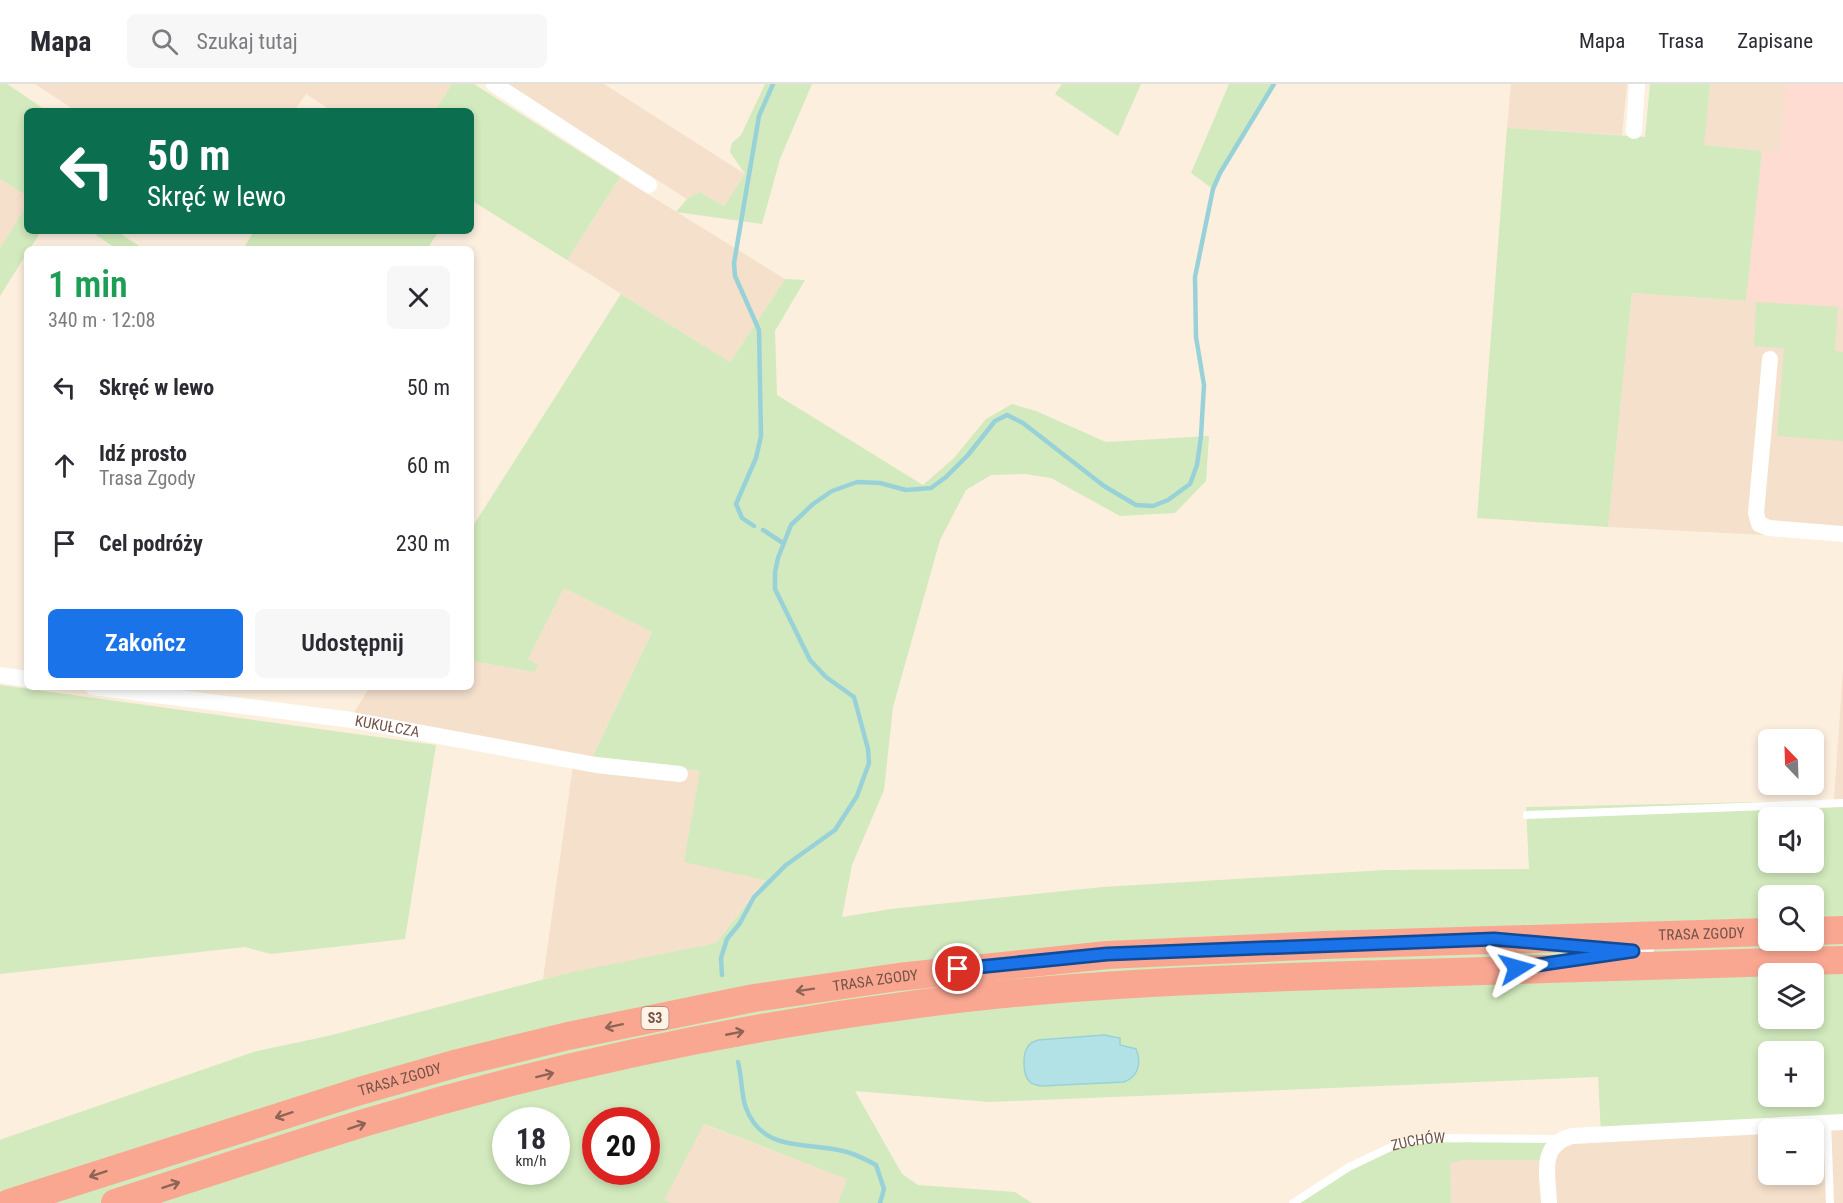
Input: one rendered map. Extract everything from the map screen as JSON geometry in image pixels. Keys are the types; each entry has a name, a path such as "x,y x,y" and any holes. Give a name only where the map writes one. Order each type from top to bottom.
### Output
{"highway":[{"path":"1824,931 1843,930"},
{"name":"TRASA ZGODY","path":"9,1203 360,1091 458,1063 568,1036 754,998 920,974 1107,954 1494,939 1758,932"},
{"name":"TRASA ZGODY","path":"115,1203 369,1122 469,1094 666,1046 833,1016 998,994 1111,985 1843,960"}],"street":[{"path":"494,84 649,185"},
{"path":"1634,131 1637,84"},
{"path":"1770,359 1756,513 1759,524 1769,528 1843,534"},
{"path":"0,675 24,678"},
{"name":"KUKUŁCZA","path":"117,690 352,720 596,765 680,774"},
{"name":"ZUCHÓW","path":"1560,1139 1572,1136 1835,1122"},
{"path":"1549,1203 1550,1149 1560,1139"}],"lane":[{"path":"1527,815 1843,803"},
{"path":"1678,945 1758,933"},
{"path":"1494,939 1587,947"},
{"path":"1610,952 1656,950"},
{"path":"1678,955 1767,962"},
{"path":"1494,971 1587,958"},
{"name":"ZUCHÓW","path":"1830,1203 1835,1122"},
{"name":"ZUCHÓW","path":"1293,1203 1349,1167 1395,1145 1435,1138 1560,1139"}],"shaded area":[{"path":"35,84 452,84 437,108 327,108 306,94 296,108 71,108"},
{"path":"506,84 604,84 745,174 724,206 700,192 687,199"},
{"path":"1511,84 1627,84 1622,135 1507,128"},
{"path":"1710,84 1843,84 1843,539 1608,527 1632,293 1746,301 1762,151 1703,145"},
{"path":"1786,84 1843,84 1843,307 1746,301 1762,151 1780,152"},
{"path":"620,177 785,279 730,362 567,260"},
{"path":"0,179 24,194 24,210 0,248"},
{"path":"564,588 652,632 592,758 700,771 765,879 716,943 543,979 574,758 353,714 368,690 474,690 474,662 534,672 528,659"},
{"path":"1843,670 1843,800 1834,800"},
{"path":"703,1124 848,1179 838,1203 671,1203 663,1200"},
{"path":"1843,1127 1843,1203 1451,1203 1449,1163 1550,1141 1758,1131 1758,1185 1824,1185 1824,1129"}],"green space":[{"path":"0,84 7,84 43,108 24,108 24,194 0,179"},
{"path":"452,84 474,84 620,177 567,260 474,202 474,108 437,108"},
{"path":"765,84 812,84 780,159 762,224 676,212 687,199 700,192 724,206 745,174 730,152 732,143 741,135"},
{"path":"1062,84 1141,84 1118,136 1055,94"},
{"path":"1229,84 1274,84 1220,173 1213,189 1191,173"},
{"path":"1650,84 1710,84 1704,145 1762,151 1746,301 1632,293 1608,527 1477,518 1507,128 1645,137"},
{"path":"24,210 24,234 39,234 32,246 24,246 24,258 0,296 0,248"},
{"path":"94,234 121,234 139,246 112,246"},
{"path":"252,234 437,234 429,246 245,246"},
{"path":"785,279 805,280 775,331 777,395 923,485 954,458 986,419 1012,404 1036,411 1106,442 1209,436 1206,481 1175,513 1120,516 1051,478 1025,474 991,475 966,490 940,540 893,707 884,790 852,865 842,917 891,909 1103,887 1384,870 1529,869 1526,807 1843,800 1843,1117 1758,1119 1758,1123 1601,1134 1598,1077 990,1102 855,1091 902,1174 918,1185 1015,1192 1032,1203 838,1203 847,1179 704,1124 664,1200 671,1203 0,1203 0,1140 2,1139 257,1051 328,1036 564,974 716,943 765,880 684,862 700,771 592,758 652,632 564,588 528,659 538,665 534,672 474,662 474,524 621,294 730,362"},
{"path":"1756,302 1838,307 1835,351 1843,352 1843,441 1777,436 1784,348 1754,346"},
{"path":"0,685 436,745 405,939 271,954 245,947 0,974"},
{"path":"1550,1141 1540,1160 1463,1160 1450,1163 1451,1203 1293,1203 1330,1180 1402,1143"}],"water":[{"path":"1104,1035 1120,1038 1120,1045 1136,1049 1139,1059 1138,1069 1129,1080 1041,1086 1032,1084 1028,1080 1024,1059 1032,1042"}],"waterway":[{"path":"754,526 742,518 736,504 756,458 761,436 759,330 735,276 734,263 759,116 773,84"},
{"path":"722,975 721,958 727,939 740,923 754,897 786,865 835,830 857,796 869,763 868,749 854,697 826,677 810,660 775,589 778,558 791,525 813,504 832,491 857,482 880,483 906,490 931,488 968,455 995,421 1007,415 1023,423 1104,486 1136,505 1153,506 1168,500 1190,484 1197,465 1204,385 1196,337 1195,277 1213,189 1220,173 1274,84"},
{"path":"763,530 783,543"},
{"path":"738,1062 746,1108 754,1123 764,1133 789,1143 847,1152 876,1165 884,1189 880,1203"}],"route":[{"path":"958,969 1107,954 1494,939 1633,951 1517,968"}]}
